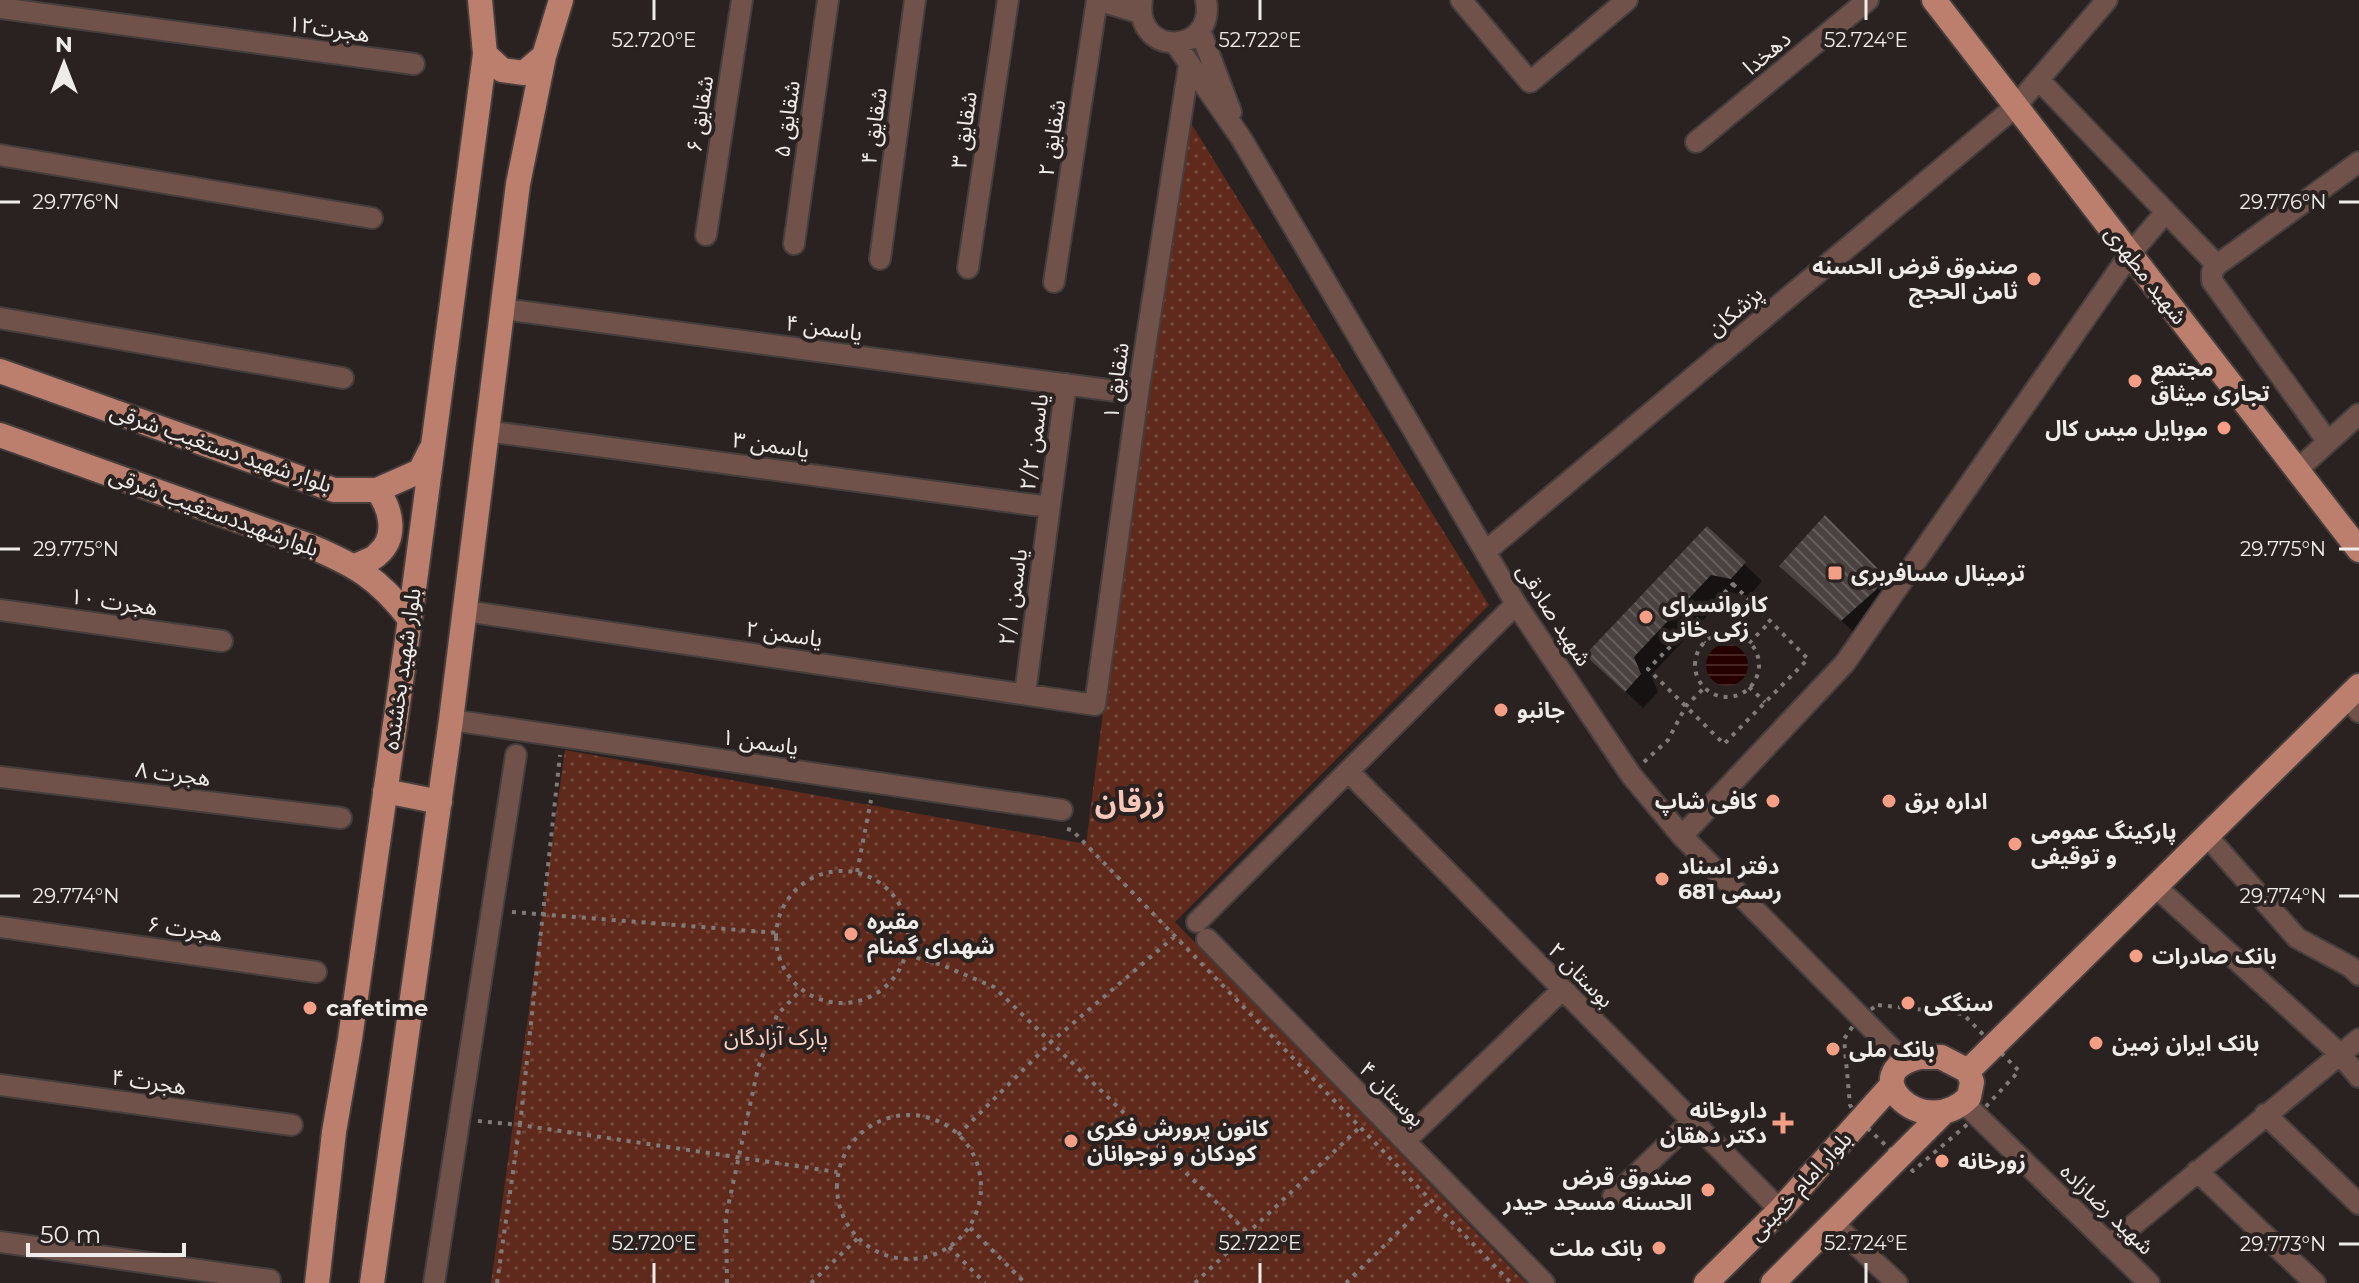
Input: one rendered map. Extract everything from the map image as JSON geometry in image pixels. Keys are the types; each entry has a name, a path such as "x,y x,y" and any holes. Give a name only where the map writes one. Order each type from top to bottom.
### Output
{"main road":[{"name":"شهید مطهری","path":"1934,0 2359,550"},
{"path":"372,1283 451,720 518,184 544,56 562,1"},
{"name":"بلوار شهید بخشنده","path":"317,1283 334,1132 410,619 485,54 476,7"},
{"path":"485,54 502,70 524,73 544,56"},
{"name":"بلوار شهید دستغیب شرقی","path":"0,371 334,490 377,490 420,471 431,448"},
{"name":"بلوارشهیددستغیب شرقی","path":"0,435 295,540 355,566 391,595 410,619"},
{"path":"355,566 377,556 389,536 389,511 377,490"},
{"path":"1968,1071 2206,835 2356,698"},
{"path":"385,791 440,802"},
{"path":"1953,1108 1921,1111 1907,1105 1895,1095 1891,1086 1895,1072 1904,1061 1921,1057 1941,1057 1968,1071"},
{"path":"1773,1283 1971,1090 1968,1071"},
{"name":"بلوار امام خمینی","path":"1706,1283 1780,1210 1891,1086"}],"street":[{"name":"شقایق ۶","path":"706,235 742,0"},
{"name":"شقایق ۵","path":"794,244 828,0"},
{"name":"شقایق ۴","path":"880,259 915,0"},
{"name":"شقایق ۳","path":"968,268 1008,0"},
{"path":"1097,0 1141,6 1148,31 1156,38 1175,43 1189,39 1200,30 1205,23 1209,3"},
{"name":"شقایق ۲","path":"1054,282 1097,0"},
{"path":"1461,0 1530,82 1627,0"},
{"name":"دهخدا","path":"1696,142 1868,0"},
{"name":"پزشکان","path":"1485,552 2015,107 2107,0"},
{"name":"هجرت۱۲","path":"0,8 414,64"},
{"path":"1200,30 1241,138"},
{"path":"1175,43 1241,138"},
{"name":"شقایق ۱","path":"1095,705 1138,394 1189,65"},
{"path":"2039,80 2217,265"},
{"name":"شهید صادقی","path":"1241,138 1516,604 1631,775 1682,836 1904,1061"},
{"path":"0,155 372,218"},
{"path":"2328,442 2212,281 2212,272 2217,265 2359,162"},
{"path":"1682,836 1845,663 2130,254 2166,212"},
{"name":"یاسمن ۴","path":"503,309 1138,394"},
{"path":"0,318 343,378"},
{"name":"یاسمن ۲/۲","path":"1049,507 1066,384"},
{"path":"2297,470 2359,414"},
{"name":"یاسمن ۳","path":"486,431 1049,507"},
{"name":"یاسمن ۲/۱","path":"1025,694 1049,507"},
{"path":"1349,772 1516,604"},
{"name":"هجرت ۱۰","path":"0,610 222,641"},
{"name":"یاسمن ۲","path":"465,611 1095,705"},
{"name":"یاسمن ۱","path":"451,720 1059,819"},
{"path":"434,1283 516,755"},
{"name":"بوستان ۴","path":"1349,772 1202,930 1544,1283"},
{"name":"بوستان ۲","path":"1349,772 1780,1210"},
{"name":"هجرت ۸","path":"0,777 341,818"},
{"path":"2206,835 2297,938 2351,967 2359,975"},
{"path":"2156,887 2340,1054 2359,1077"},
{"name":"هجرت ۶","path":"0,927 316,972"},
{"path":"1405,1141 1562,990"},
{"path":"2109,1245 2359,1039"},
{"name":"هجرت ۴","path":"0,1085 292,1125"},
{"name":"شهید رضازاده","path":"1953,1108 2149,1283"},
{"path":"2265,1114 2359,1204"},
{"path":"1613,1197 1692,1121"},
{"path":"2197,1171 2315,1283"},
{"path":"1834,1224 1897,1283"},
{"path":"0,1242 270,1280"}],"path":[{"path":"1733,584 1771,622 1808,659 1724,744 1648,669 1733,584"},
{"path":"1749,643 1771,622"},
{"path":"1689,628 1705,643"},
{"path":"1714,634 1740,634 1749,643 1758,652 1759,678 1740,696 1714,696 1696,678 1696,652 1714,634"},
{"path":"1631,775 1668,740 1686,706 1705,687"},
{"path":"1749,687 1765,702"},
{"path":"497,1283 520,1125 560,752"},
{"path":"857,872 871,797"},
{"path":"1059,819 1511,1283"},
{"path":"834,871 857,872 884,884 901,904 909,929 907,955 895,978 875,995 850,1003 824,1001 801,989 784,970 776,945 778,919 789,896 809,879 834,871"},
{"path":"492,910 777,933"},
{"path":"958,1135 1051,1042 1174,937"},
{"path":"907,955 942,965 994,987 1248,1233"},
{"path":"727,1283 726,1216 758,1068 777,1015 801,989"},
{"path":"1195,1283 1359,1127 1378,1114"},
{"path":"896,1116 925,1116 951,1127 958,1135 970,1147 981,1173 981,1202 969,1228 949,1247 923,1258 895,1257 868,1247 848,1226 838,1200 838,1172 849,1146 870,1126 896,1116"},
{"path":"459,1119 520,1125 838,1172"},
{"path":"1346,1283 1447,1185"},
{"path":"969,1228 1025,1283"},
{"path":"811,1283 859,1237"},
{"path":"949,1247 985,1283"}],"green space":[{"name":"پارک آزادگان","path":"1181,107 1489,605 1175,922 1526,1283 491,1283 565,750 1086,844"}],"shaded area":[{"path":"1727,644 1742,650 1748,665 1742,680 1727,686 1712,680 1706,665 1712,650"}],"building":[{"name":"ترمینال مسافربری","path":"1825,515 1888,579 1841,621 1779,566"},
{"name":"کاروانسرای زکی خانی","path":"1707,526 1746,562 1731,579 1711,575 1634,657 1641,674 1625,692 1585,655"}],"place":[{"name":"صندوق قرض الحسنه ثامن الحجج","path":"2034,279"},
{"name":"مجتمع تجاری میثاق","path":"2135,381"},
{"name":"موبایل میس کال","path":"2224,428"},
{"name":"ترمینال مسافربری","path":"1835,573"},
{"name":"کاروانسرای زکی خانی","path":"1646,617"},
{"name":"جانبو","path":"1501,710"},
{"name":"کافی شاپ","path":"1773,801"},
{"name":"اداره برق","path":"1889,801"},
{"name":"پارکینگ عمومی و توقیفی","path":"2015,844"},
{"name":"دفتر اسناد رسمی 681","path":"1662,879"},
{"name":"مقبره شهدای گمنام","path":"851,934"},
{"name":"بانک صادرات","path":"2136,956"},
{"name":"سنگکی","path":"1908,1003"},
{"name":"cafetime","path":"310,1008"},
{"name":"بانک ایران زمین","path":"2096,1043"},
{"name":"بانک ملی","path":"1833,1049"},
{"name":"داروخانه دکتر دهقان","path":"1783,1123"},
{"name":"کانون پرورش فکری کودکان و نوجوانان","path":"1071,1141"},
{"name":"زورخانه","path":"1942,1161"},
{"name":"صندوق قرض الحسنه مسجد حیدر","path":"1708,1190"},
{"name":"بانک ملت","path":"1659,1248"}],"district":[{"name":"زرقان","path":"1130,801"}]}
